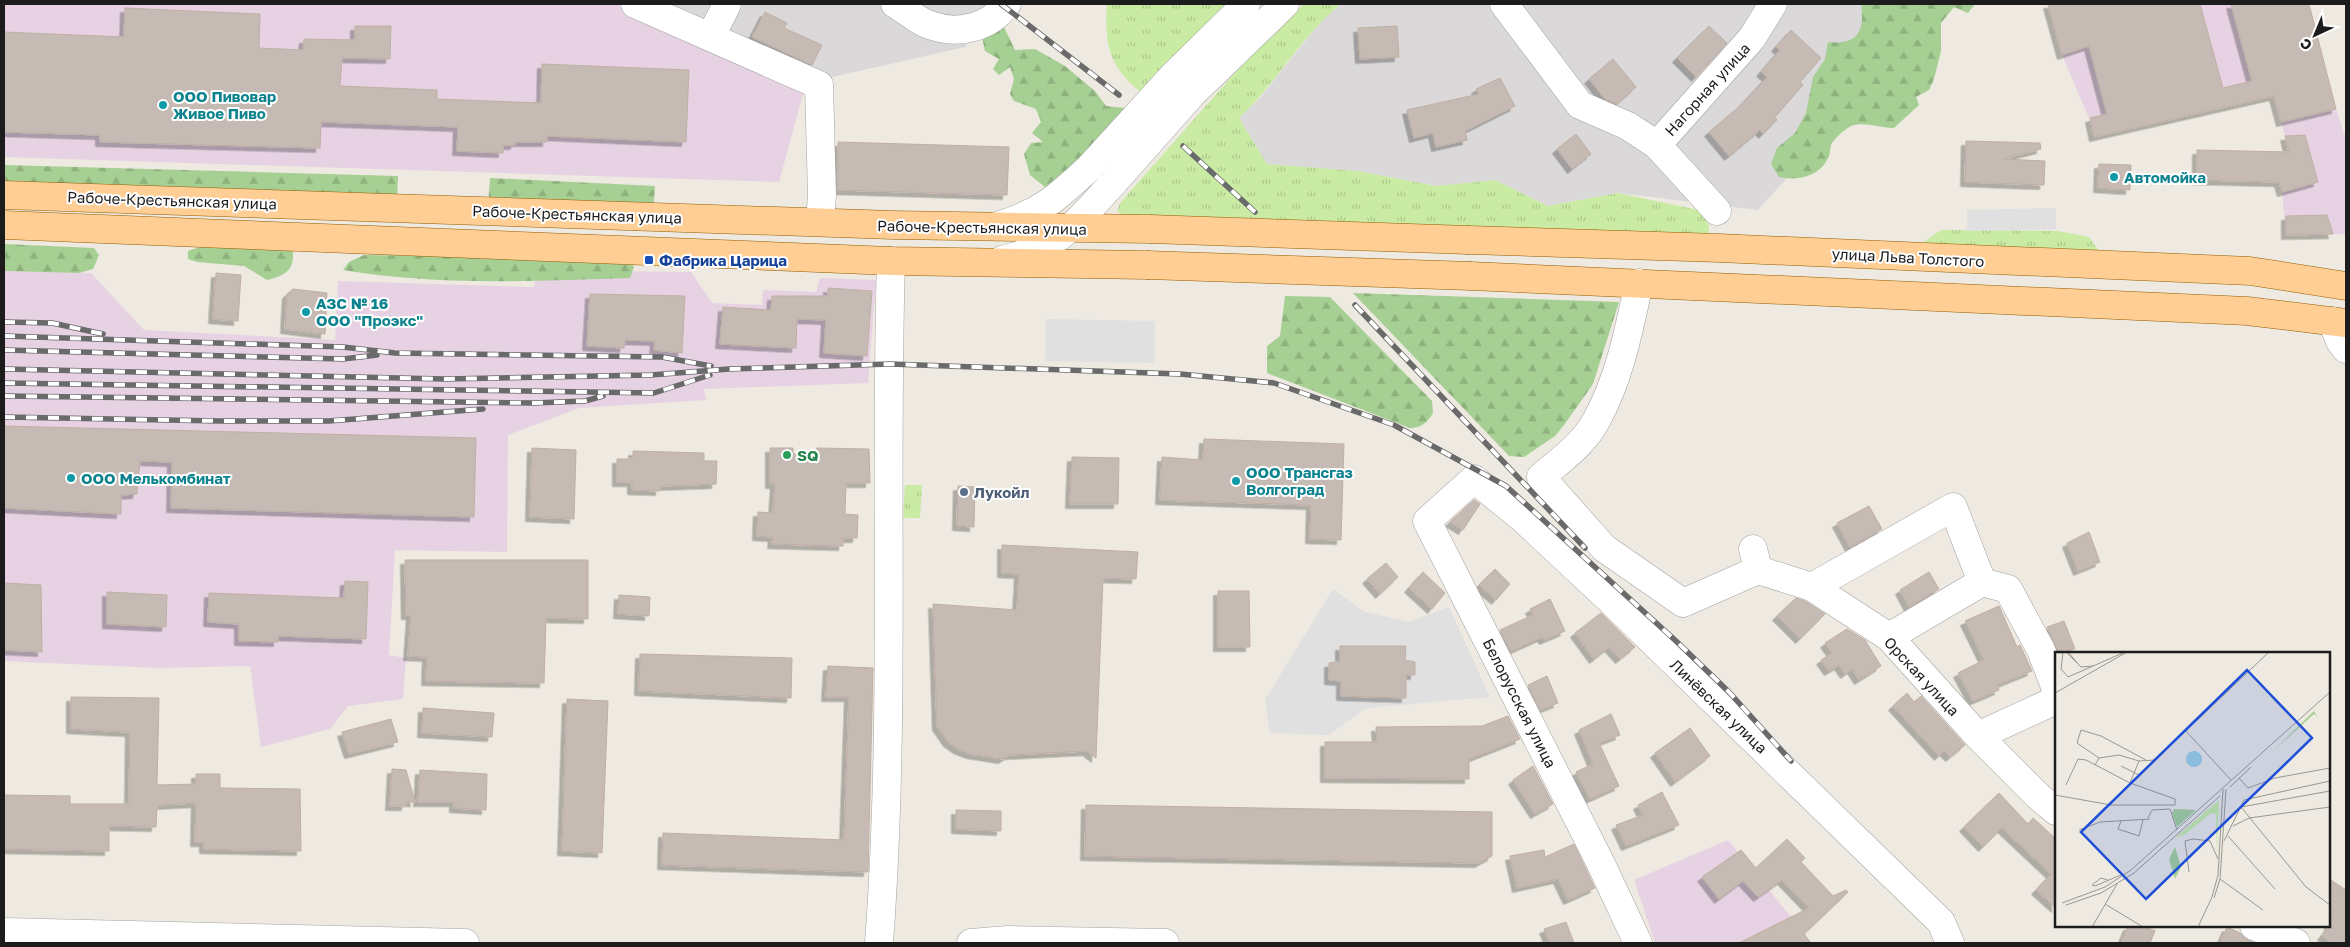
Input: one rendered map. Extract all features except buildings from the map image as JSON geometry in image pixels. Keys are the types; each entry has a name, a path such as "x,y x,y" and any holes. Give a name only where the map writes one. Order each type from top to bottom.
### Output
{"main road":[{"name":"Рабоче-Крестьянская улица","path":"4,195 990,228 1052,234 1114,229 1150,229"},
{"name":"Рабоче-Крестьянская улица","path":"4,225 892,261 998,261 1052,234 1146,265 1639,283"},
{"name":"улица Льва Толстого","path":"1150,229 1719,248 2250,271 2346,286"},
{"path":"1639,283 2247,312 2339,322"}],"street":[{"path":"635,4 818,85 822,195 820,222"},
{"path":"711,36 727,4"},
{"path":"895,4 932,26 970,30 999,14 1007,4"},
{"path":"1052,234 1109,187 1182,86 1246,4"},
{"path":"1052,234 1091,166 1182,86 1285,4"},
{"name":"Нагорная улица","path":"1504,4 1580,105 1628,126 1657,145 1752,38 1773,4"},
{"path":"1657,145 1717,211"},
{"path":"1109,187 1100,212 1103,219 1114,229"},
{"path":"879,943 883,886 890,677 889,424 892,261"},
{"name":"Орская улица","path":"1639,283 1623,357 1597,420 1574,449 1541,477 1604,548 1683,602 1755,559 1812,588 1889,637 1978,736 2038,796 2055,810"},
{"path":"2339,322 2340,341 2346,349"},
{"name":"Белорусская улица","path":"1474,479 1427,521 1601,864 1638,943"},
{"name":"Линёвская улица","path":"1474,479 1521,517 1609,599 1941,922 1950,943"},
{"path":"1812,588 1952,507 1982,582"},
{"path":"1889,637 1982,582 2008,589 2042,650 2055,686"},
{"path":"1978,736 2055,700"},
{"path":"2256,927 2296,943"},
{"path":"4,932 465,943"},
{"path":"971,943 1008,940 1165,943"}],"shaded area":[{"path":"4,4 616,4 806,83 779,182 4,157"},
{"path":"616,4 997,4 965,47 806,83"},
{"path":"1341,4 1944,4 1758,210 1618,193 1548,206 1495,180 1437,186 1357,171 1267,164 1239,118 1259,99 1322,20"},
{"path":"2048,4 2309,4 2336,109 2344,134 2346,134 2346,234 2286,235 2282,192 2274,163 2291,158 2273,93 2094,137 2089,118 2062,55"},
{"path":"2056,208 2056,229 1967,231 1967,210"},
{"path":"537,270 691,272 712,303 762,305 763,290 816,292 820,278 876,280 868,383 704,389 706,400 579,408 508,435 507,552 395,550 389,655 406,658 403,699 348,706 330,729 261,747 250,666 158,668 4,661 4,271 91,273 144,330 335,340 338,281 534,287"},
{"path":"1046,319 1155,321 1155,363 1045,361"},
{"path":"1333,589 1365,612 1409,622 1449,607 1490,697 1366,708 1329,735 1270,733 1265,700"},
{"path":"1728,840 1811,943 1655,943 1634,880"}],"green space":[{"path":"1107,4 1230,4 1141,92 1122,74 1111,54 1107,31"},
{"path":"1304,4 1341,4 1314,30 1265,90 1239,118 1267,164 1357,171 1437,186 1495,180 1548,206 1618,193 1708,212 1709,240 1130,217 1117,212 1120,203 1234,74"},
{"path":"1861,4 1975,4 1968,13 1954,7 1941,23 1941,51 1934,79 1929,90 1916,97 1919,105 1894,128 1866,124 1851,126 1834,140 1829,156 1820,169 1801,178 1779,177 1771,164 1777,148 1795,133 1806,113 1813,77 1825,59 1828,42 1846,41 1853,38 1860,29 1862,22"},
{"path":"996,21 1004,27 1015,50 1035,49 1065,66 1095,91 1106,106 1125,108 1076,163 1045,187 1030,175 1024,154 1031,143 1043,142 1032,133 1041,122 1036,109 1014,101 1010,94 1014,79 1010,67 999,75 993,69 999,59 985,51 981,32"},
{"path":"4,165 398,176 397,200 4,188"},
{"path":"490,178 655,186 653,213 488,205"},
{"path":"1941,230 2058,231 2089,237 2099,251 1920,245"},
{"path":"4,244 94,248 99,255 93,269 79,273 4,271"},
{"path":"292,246 293,260 289,269 280,276 267,280 244,266 197,262 188,259 188,251 200,247"},
{"path":"364,255 630,258 634,267 630,278 522,281 414,278 343,270 349,262"},
{"path":"1353,293 1619,302 1593,384 1555,436 1524,457 1509,456"},
{"path":"1285,296 1330,297 1432,401 1433,413 1428,420 1421,426 1410,428 1267,373 1267,346 1280,336"},
{"path":"905,485 922,485 920,518 903,518"}],"railway":[{"path":"1001,4 1119,95"},
{"path":"1183,146 1255,212"},
{"path":"1355,305 1585,548"},
{"path":"4,322 52,323 103,334"},
{"path":"4,336 343,347 395,353 662,357 711,366"},
{"path":"4,350 343,359 377,355"},
{"path":"4,369 445,379 651,375 729,369 890,364 1180,374 1274,383 1394,425 1506,486 1729,692 1791,761"},
{"path":"4,383 654,393 710,375"},
{"path":"4,396 534,403 585,401 603,396"},
{"path":"4,417 329,421 483,409"}],"place":[{"name":"ООО Пивовар Живое Пиво","path":"163,105"},
{"name":"Автомойка","path":"2114,177"},
{"name":"Фабрика Царица","path":"649,260"},
{"name":"АЗС № 16 ООО \"Проэкс\"","path":"306,312"},
{"name":"SQ","path":"787,455"},
{"name":"ООО Мелькомбинат","path":"71,478"},
{"name":"ООО Трансгаз Волгоград","path":"1236,481"},
{"name":"Лукойл","path":"964,492"}]}
